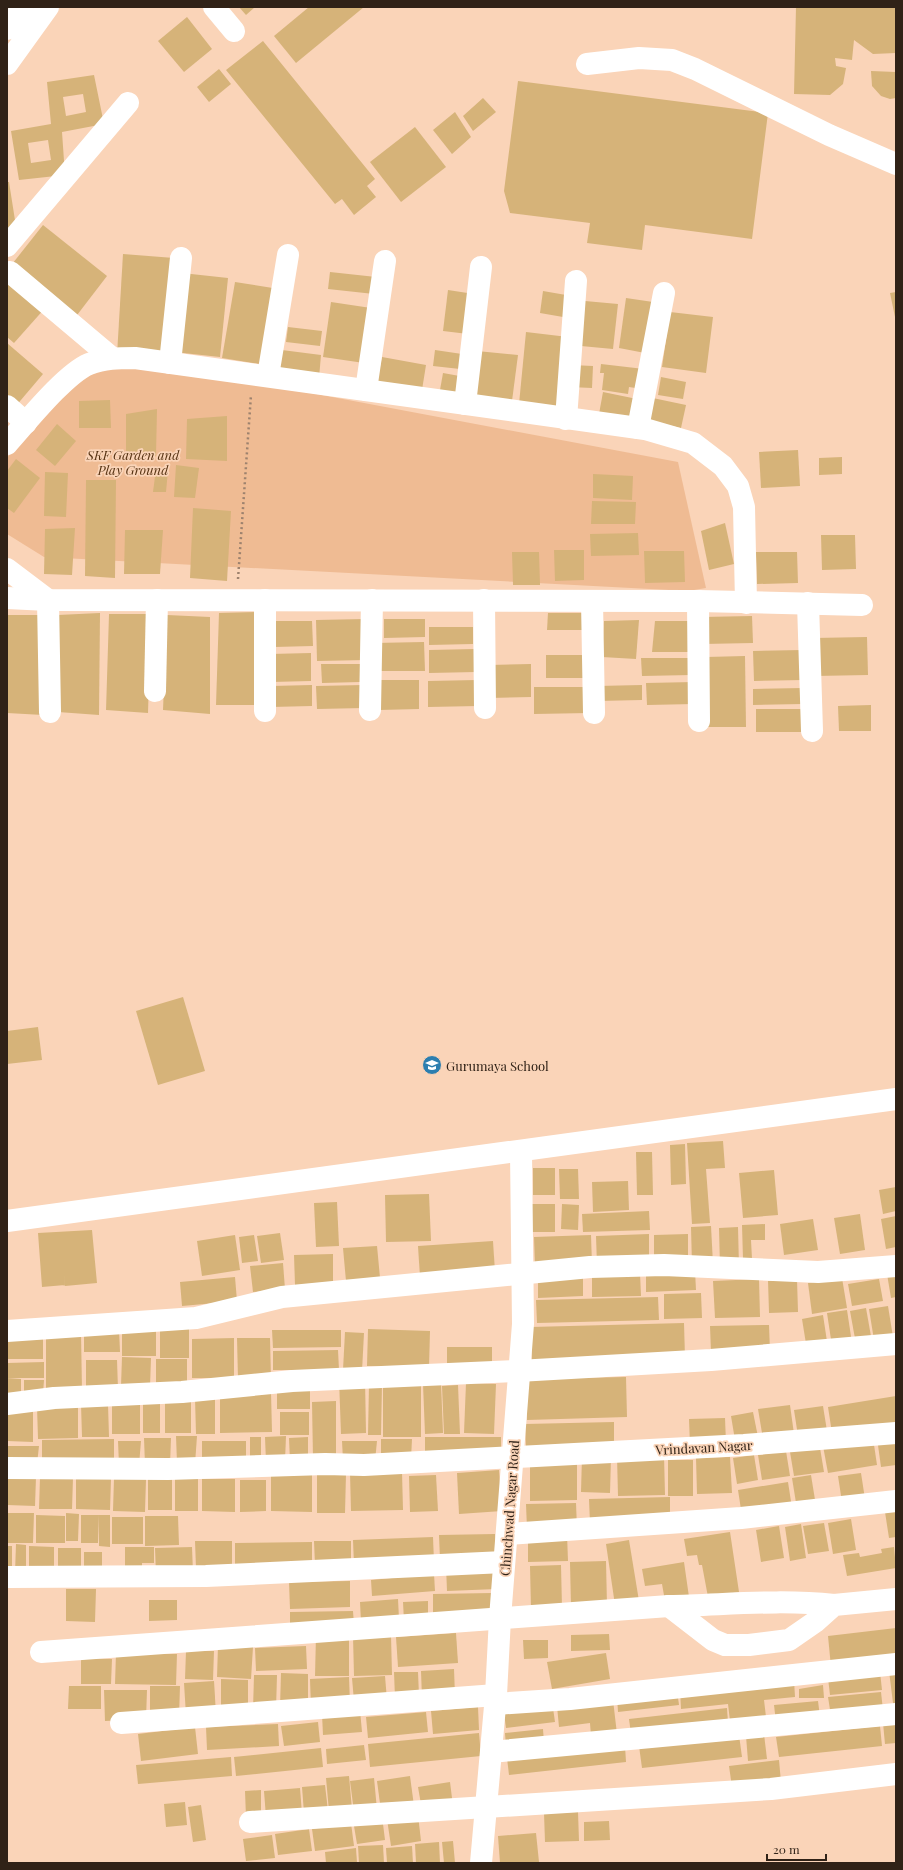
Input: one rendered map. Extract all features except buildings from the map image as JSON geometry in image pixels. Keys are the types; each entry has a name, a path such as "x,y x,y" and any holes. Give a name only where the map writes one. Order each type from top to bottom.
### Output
{"street":[{"path":"7,29 23,7"},
{"path":"7,64 48,7"},
{"path":"214,7 234,31"},
{"path":"587,64 638,58 672,60 695,68 829,135 896,164"},
{"path":"7,246 128,103"},
{"path":"260,375 288,255"},
{"path":"170,363 181,258"},
{"path":"366,390 385,261"},
{"path":"465,404 481,267"},
{"path":"10,272 112,358"},
{"path":"566,419 576,282"},
{"path":"638,428 664,292"},
{"path":"7,444 68,378 88,364 112,358 135,358 638,428 693,443 723,466 738,486 744,507 746,603"},
{"path":"7,406 26,423"},
{"path":"7,569 48,600"},
{"path":"7,598 48,600 698,601 862,605"},
{"path":"48,600 50,712"},
{"path":"155,690 157,600"},
{"path":"265,600 265,711"},
{"path":"370,710 372,600"},
{"path":"484,600 485,708"},
{"path":"592,601 594,713"},
{"path":"698,601 699,721"},
{"path":"808,603 812,731"},
{"path":"7,1221 896,1100"},
{"name":"Chinchwad Nagar Road","path":"481,1863 496,1699 504,1562 513,1458 518,1371 523,1324 521,1152"},
{"path":"7,1331 196,1318 282,1296 590,1267 664,1265 818,1272 896,1266"},
{"path":"7,1404 54,1398 182,1392 292,1381 518,1371 711,1360 896,1344"},
{"name":"Vrindavan Nagar","path":"7,1468 168,1469 325,1464 364,1465 744,1445 896,1433"},
{"path":"507,1534 741,1518 896,1501"},
{"path":"7,1577 206,1576 504,1562"},
{"path":"41,1652 669,1606 772,1601 807,1602 834,1605 896,1599"},
{"path":"669,1606 713,1640 725,1645 749,1645 789,1640 834,1605"},
{"path":"121,1723 496,1699 570,1699 896,1664"},
{"path":"491,1752 896,1714"},
{"path":"250,1822 771,1789 896,1774"}],"path":[{"path":"237,600 260,375"}],"green space":[{"name":"SKF Garden and Play Ground","path":"93,352 678,462 706,588 688,591 44,557 7,534 7,458"}],"place":[{"name":"Gurumaya School","path":"432,1065"}]}
